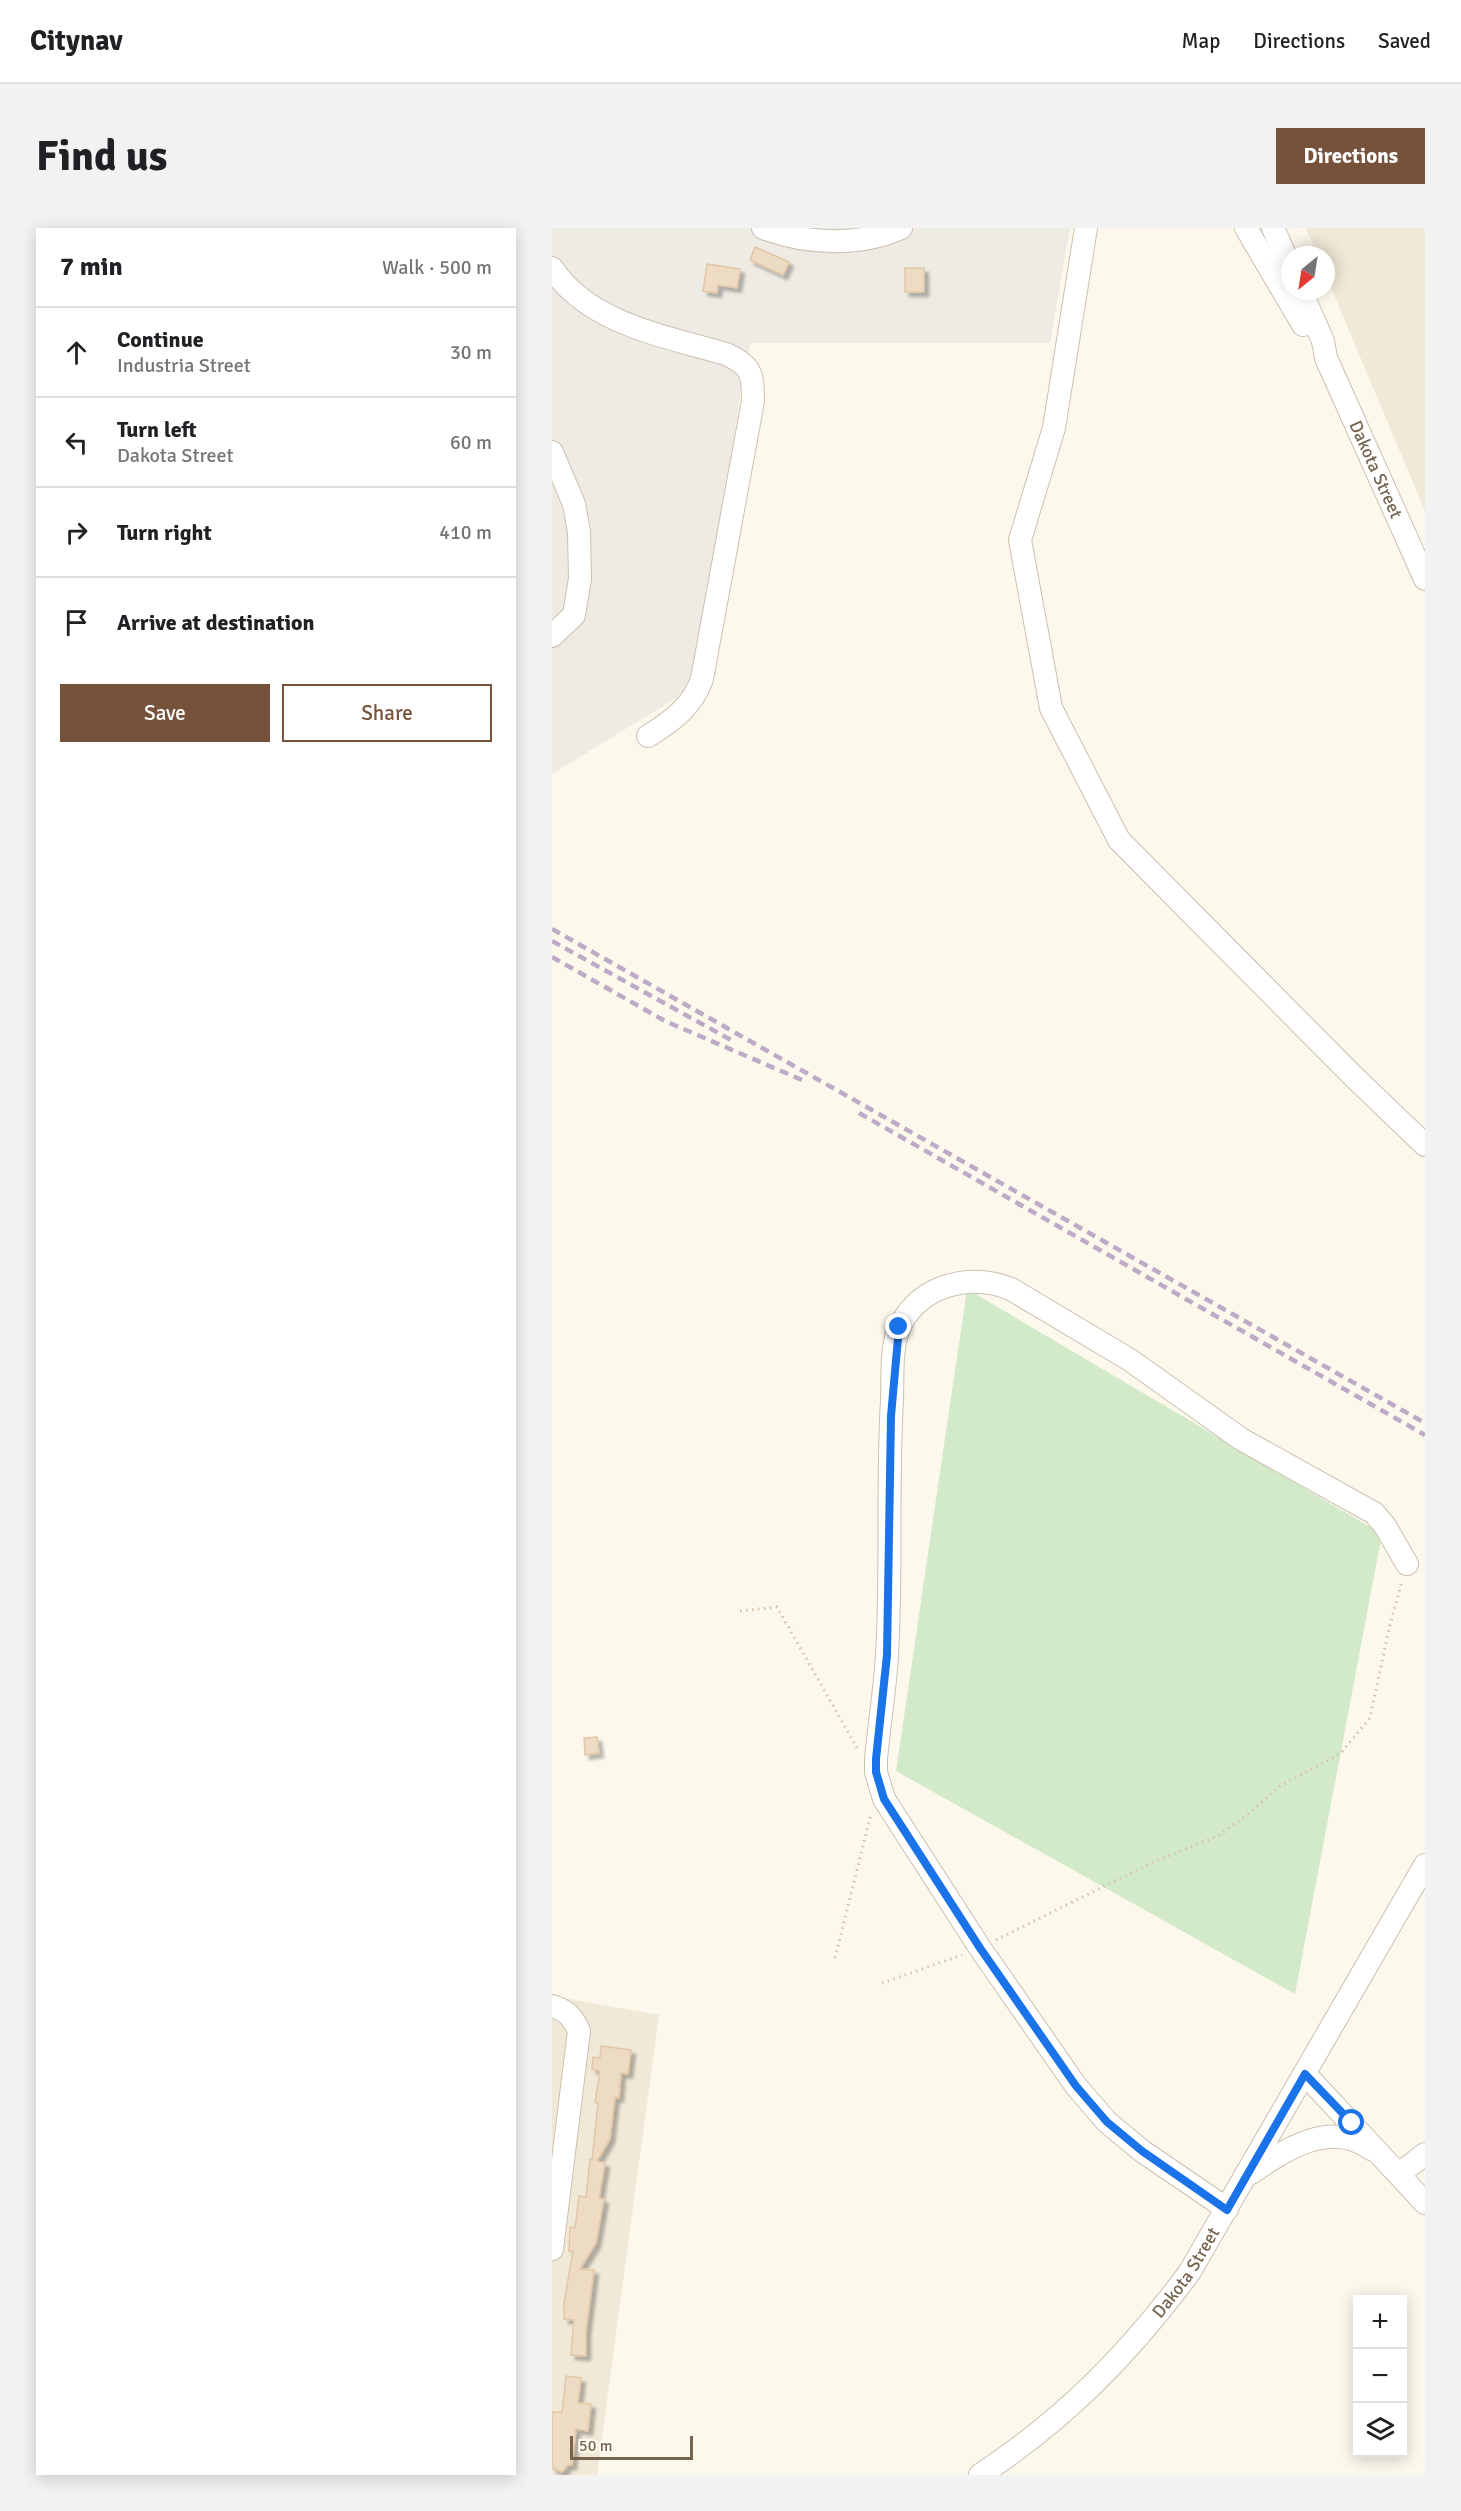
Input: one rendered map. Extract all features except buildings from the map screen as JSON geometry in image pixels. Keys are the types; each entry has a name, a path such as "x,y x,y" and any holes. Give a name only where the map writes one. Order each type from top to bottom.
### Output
{"street":[{"path":"763,228 816,240 858,241 884,236 901,228"},
{"path":"1086,228 1054,428 1020,540 1051,708 1119,840 1353,1076 1425,1145"},
{"name":"Dakota Street","path":"1246,228 1315,346 1326,358"},
{"path":"1273,228 1281,246"},
{"path":"552,268 575,296 596,310 620,321 742,361 751,371 753,401 702,679 696,693 683,711 648,736"},
{"name":"Dakota Street","path":"1305,300 1323,341 1326,358 1425,579"},
{"path":"552,452 574,504 579,532 580,579 574,615 552,636"},
{"path":"1227,2210 1165,2169 1107,2122 1039,2036 917,1855 884,1799 879,1785 876,1759 887,1655 888,1503 893,1370 899,1327 909,1310 928,1293 954,1285 985,1281 1011,1289 1130,1360 1241,1439 1374,1513 1390,1533 1407,1564"},
{"name":"Dakota Street","path":"980,2475 1086,2394 1120,2358 1189,2273 1425,1865"},
{"path":"552,2006 563,2010 571,2017 579,2031 552,2249"},
{"path":"1305,2074 1425,2203"},
{"path":"1246,2176 1284,2150 1309,2140 1328,2136 1349,2138 1368,2146 1395,2170"},
{"path":"1395,2170 1425,2154"}],"path":[{"path":"882,1983 980,1948 1153,1862 1218,1836 1252,1811 1280,1786 1340,1754 1370,1718 1389,1629 1407,1564"},
{"path":"740,1611 777,1607 862,1755"},
{"path":"835,1958 879,1785"}],"shaded area":[{"path":"552,228 1070,228 1050,343 751,343 744,367 699,684 552,774"},
{"path":"1306,228 1425,228 1425,511 1335,297 1335,246 1313,246"},
{"path":"552,1996 659,2015 597,2475 552,2475"}],"green space":[{"path":"967,1289 1382,1534 1295,1994 896,1771"}],"railway":[{"path":"552,929 1425,1423"},
{"path":"552,941 731,1040"},
{"path":"552,957 665,1021 802,1080"},
{"path":"859,1113 1425,1435"}],"route":[{"path":"899,1327 893,1370 891,1416 887,1655 876,1759 876,1772 884,1799 917,1855 1039,2036 1076,2086 1107,2122 1165,2169 1227,2210 1305,2074 1352,2123"}]}
